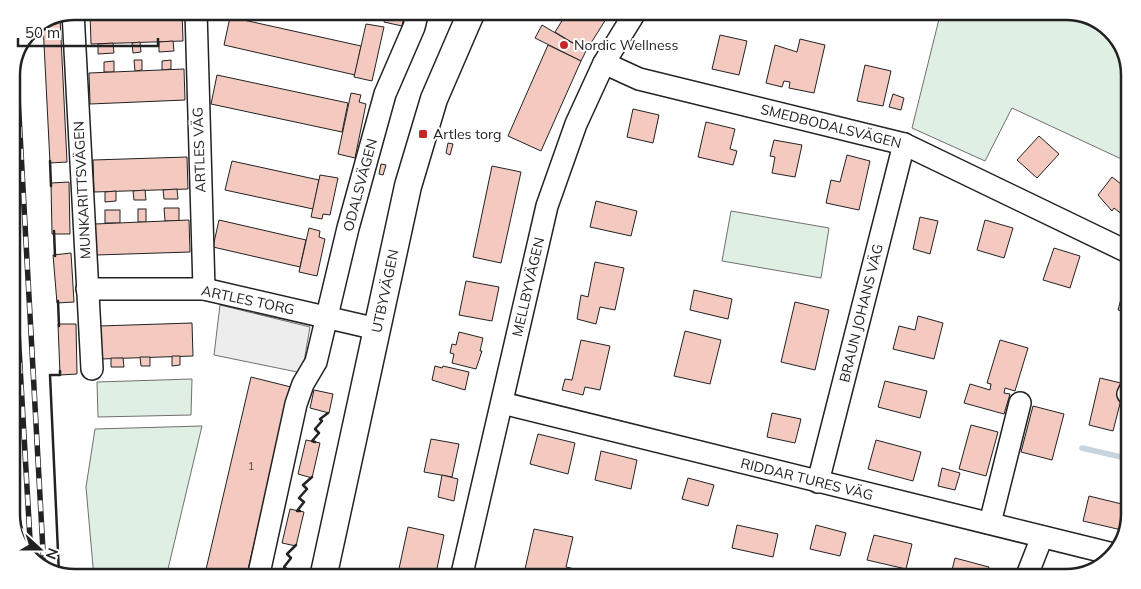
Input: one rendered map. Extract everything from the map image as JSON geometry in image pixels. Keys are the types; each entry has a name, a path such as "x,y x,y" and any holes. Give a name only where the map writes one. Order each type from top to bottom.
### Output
{"main road":[{"name":"UTBYVÄGEN","path":"325,569 408,186 423,134 445,70 468,20"}],"street":[{"name":"MUNKARITTSVÄGEN","path":"73,20 92,369"},
{"name":"ARTLES VÄG","path":"196,20 204,289"},
{"name":"ODALSVÄGEN","path":"260,569 296,404 303,384 316,362 348,228 385,94 416,20"},
{"name":"MELLBYVÄGEN","path":"463,569 547,206 576,124 604,64 631,20"},
{"name":"SMEDBODALSVÄGEN","path":"604,64 639,79 904,144 1121,249"},
{"name":"BRAUN JOHANS VÄG","path":"818,482 904,144"},
{"name":"ARTLES TORG","path":"88,289 204,289 377,329"},
{"name":"RIDDAR TURES VÄG","path":"502,403 1105,552"},
{"path":"990,523 1020,403"},
{"path":"1029,569 1042,536"}],"green space":[{"path":"939,20 1077,21 1097,29 1112,44 1118,57 1121,71 1121,159 1012,108 985,161 912,128"},
{"path":"731,211 829,228 821,278 722,261"},
{"path":"192,379 191,415 98,417 97,382"},
{"path":"202,426 168,569 93,569 86,487 95,429"}],"shaded area":[{"path":"220,305 310,327 302,373 214,355"}],"building":[{"path":"90,20 182,20 183,41 91,44"},
{"path":"229,20 244,20 361,46 355,75 224,45"},
{"path":"385,20 403,20 402,26 384,22"},
{"path":"562,20 605,20 586,51 555,32"},
{"path":"60,22 67,162 50,163 43,30"},
{"path":"366,24 384,27 372,81 354,77"},
{"path":"542,25 586,51 581,61 535,38"},
{"path":"720,35 747,41 739,75 712,69"},
{"path":"800,39 825,45 814,93 789,88 790,82 784,81 782,87 766,83 775,45 797,52"},
{"path":"173,41 174,51 159,52 159,42"},
{"path":"140,42 141,52 133,53 132,43"},
{"path":"113,43 114,53 98,54 98,44"},
{"path":"548,45 581,61 541,151 508,136"},
{"path":"134,60 142,60 142,70 135,71"},
{"path":"171,60 171,69 162,70 162,61"},
{"path":"114,61 114,72 104,72 104,62"},
{"path":"865,65 891,71 883,106 857,101"},
{"path":"184,69 185,100 90,104 89,73"},
{"path":"217,75 348,103 342,132 211,104"},
{"path":"351,93 361,95 359,102 366,104 355,158 338,154"},
{"path":"893,94 904,98 901,110 889,107"},
{"path":"633,109 659,115 653,143 627,137"},
{"path":"706,122 735,129 730,149 737,151 733,165 698,157"},
{"path":"1039,136 1059,154 1037,178 1017,160"},
{"path":"774,140 802,145 795,177 772,173 775,157 770,156"},
{"path":"448,143 453,144 450,155 446,153"},
{"path":"847,155 870,161 859,210 826,203 831,180 840,182"},
{"path":"187,157 188,189 94,192 93,160"},
{"path":"232,161 319,180 313,209 225,190"},
{"path":"381,164 386,165 383,175 379,174"},
{"path":"492,166 521,172 501,263 473,257"},
{"path":"320,175 338,178 330,215 323,214 322,219 311,217"},
{"path":"1112,177 1121,184 1121,213 1114,208 1112,211 1098,195"},
{"path":"69,182 70,234 52,234 51,183"},
{"path":"177,189 178,199 164,199 163,190"},
{"path":"145,190 146,200 134,200 133,191"},
{"path":"116,191 116,201 105,202 105,192"},
{"path":"596,201 637,211 631,236 590,227"},
{"path":"164,208 179,208 179,221 165,221"},
{"path":"138,209 146,209 146,222 138,222"},
{"path":"105,210 120,210 120,223 105,223"},
{"path":"920,217 938,221 930,254 913,249"},
{"path":"189,220 190,252 96,255 95,224"},
{"path":"219,220 306,240 300,267 213,247"},
{"path":"985,220 1013,228 1004,258 977,250"},
{"path":"309,228 320,231 319,237 325,239 317,276 299,272"},
{"path":"1054,248 1080,256 1070,288 1043,280"},
{"path":"71,253 74,302 57,303 53,255"},
{"path":"595,262 624,268 615,310 600,307 596,324 577,319 581,295 588,297"},
{"path":"466,281 499,287 492,321 459,315"},
{"path":"694,290 732,299 728,319 690,310"},
{"path":"1121,299 1121,311 1118,310"},
{"path":"795,302 829,310 815,370 781,362"},
{"path":"918,316 943,323 934,359 893,349 899,326 915,330"},
{"path":"192,323 193,356 100,359 99,326"},
{"path":"58,324 76,324 77,374 60,375"},
{"path":"685,331 721,340 710,384 674,376"},
{"path":"459,332 483,338 480,351 482,351 476,369 452,363 454,354 450,353 452,344 456,345"},
{"path":"581,340 610,346 600,390 585,387 583,395 562,390 565,379 572,380"},
{"path":"1000,340 1028,348 1015,391 1005,388 1004,393 1010,394 1004,414 964,403 970,384 990,390 991,384 987,383"},
{"path":"172,356 180,356 180,365 172,366"},
{"path":"140,357 150,357 150,366 141,366"},
{"path":"111,358 123,358 124,367 111,367"},
{"path":"435,366 469,372 465,390 432,380"},
{"path":"251,377 291,387 248,569 206,569"},
{"path":"1100,378 1121,383 1121,400 1113,431 1089,425"},
{"path":"885,381 927,391 920,418 878,407"},
{"path":"314,390 333,394 329,413 310,408"},
{"path":"1033,406 1064,414 1052,460 1021,452"},
{"path":"772,413 801,419 795,443 767,437"},
{"path":"971,425 998,432 986,476 959,469"},
{"path":"538,434 575,443 568,474 530,464"},
{"path":"431,439 459,444 452,477 424,472"},
{"path":"306,440 320,443 312,478 298,474"},
{"path":"876,440 921,452 913,481 868,469"},
{"path":"601,451 637,460 631,489 595,480"},
{"path":"942,468 960,473 955,490 938,486"},
{"path":"442,475 458,479 454,501 438,497"},
{"path":"688,478 714,485 708,506 682,499"},
{"path":"1089,496 1121,504 1121,521 1118,529 1083,521"},
{"path":"290,509 304,512 296,546 282,543"},
{"path":"737,525 778,534 773,557 732,548"},
{"path":"816,525 846,533 840,556 810,549"},
{"path":"408,527 444,535 437,569 399,569"},
{"path":"534,529 573,537 566,567 575,569 525,569"},
{"path":"874,535 912,544 906,569 867,560"},
{"path":"955,558 989,567 988,569 952,569"}],"waterway":[{"path":"1082,448 1121,457"}],"railway":[{"path":"20,134 43,559"},
{"path":"20,366 30,546"}],"wall":[{"path":"50,161 51,186"},
{"path":"54,231 55,256"},
{"path":"58,301 59,326"},
{"path":"59,566 50,375 60,375 60,371"},
{"path":"315,442 312,441 319,433 315,429 322,421 320,419 328,413"},
{"path":"300,511 297,511 304,502 299,498 307,489 303,485 312,477"},
{"path":"287,569 284,567 291,558 287,554 296,545"}],"place":[{"name":"Nordic Wellness","path":"564,45"},
{"name":"Artles torg","path":"423,134"}]}
